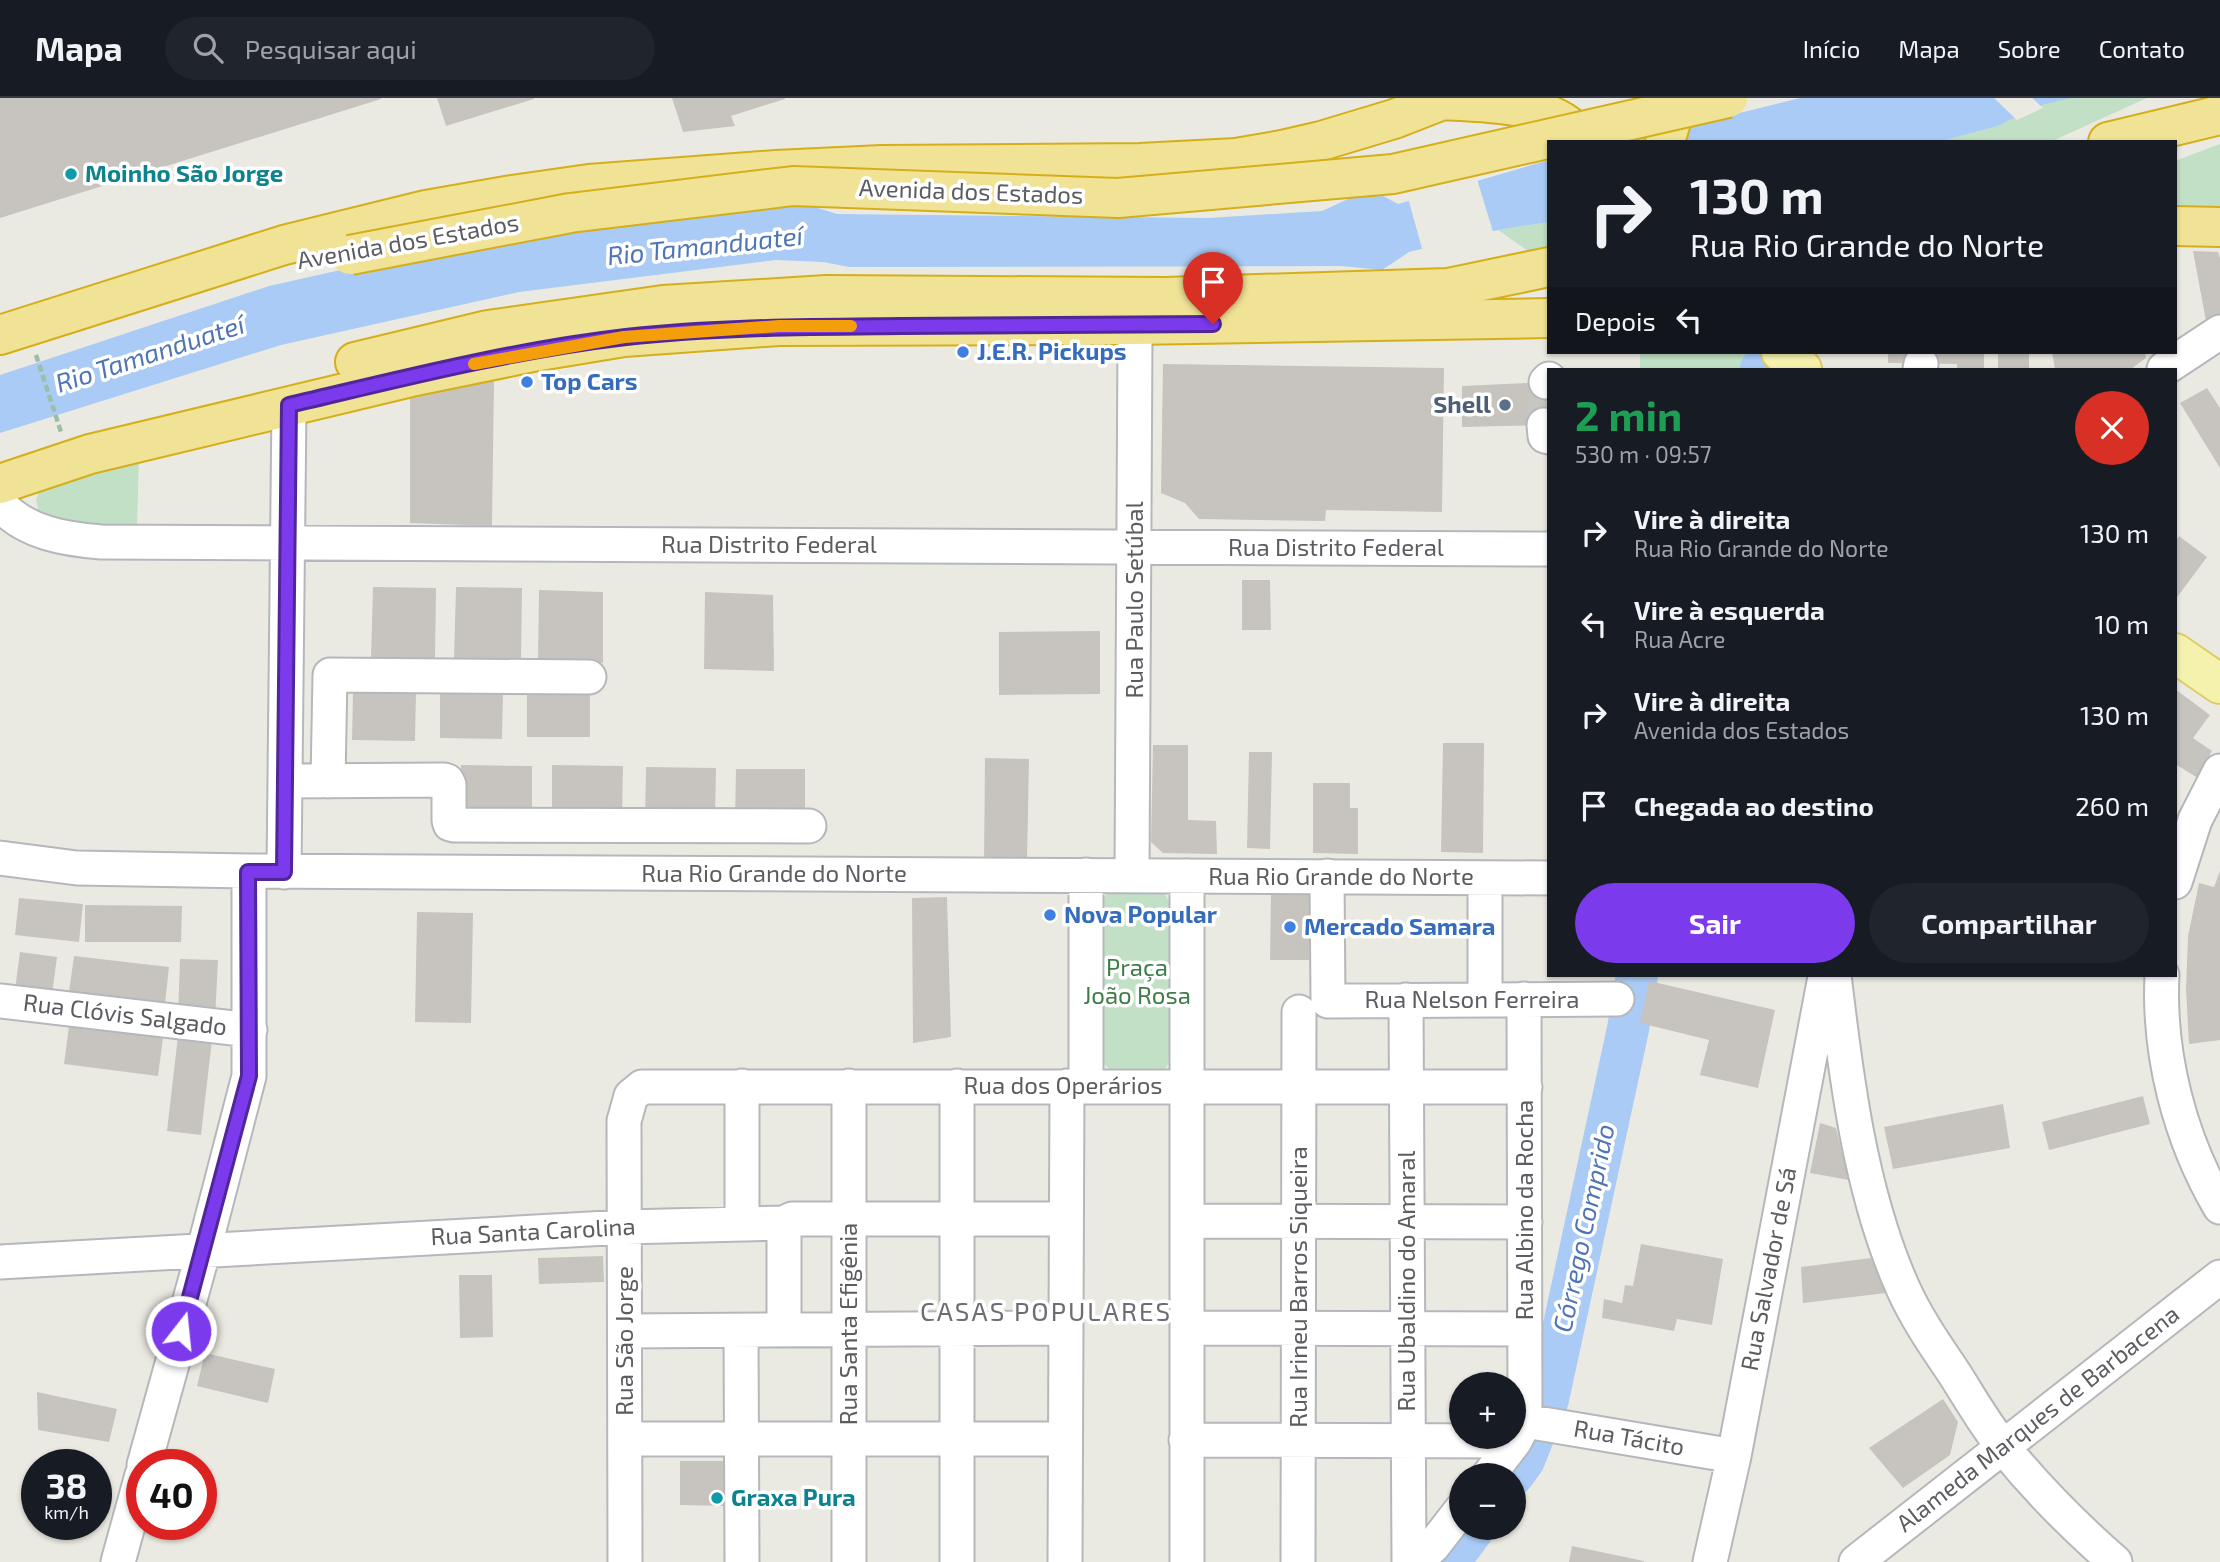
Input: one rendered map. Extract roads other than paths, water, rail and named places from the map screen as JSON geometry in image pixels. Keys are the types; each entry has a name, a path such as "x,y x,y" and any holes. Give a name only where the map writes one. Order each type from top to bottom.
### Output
{"highway":[{"name":"Avenida dos Estados","path":"211,270 350,255 570,213 793,186 1118,198 1393,174 1728,98"},
{"name":"Avenida dos Estados","path":"0,335 284,245 426,211 589,184 729,172 870,166 1203,161 1282,150 1394,119 1438,100"},
{"path":"1438,100 1506,104 1541,112 1565,124 1579,140"},
{"path":"2116,140 2220,115"},
{"path":"2177,226 2220,227"},
{"path":"0,484 76,444 211,400 294,377 488,330 663,305 827,295 1165,297 1448,288 1547,267"},
{"path":"1509,319 1547,294"},
{"path":"76,444 289,405 425,374 624,337 779,326 1132,325 1547,318"}],"main road":[{"path":"1783,354 1801,368"},
{"path":"2177,654 2220,684"}],"street":[{"name":"Rua Paulo Setúbal","path":"1132,325 1135,337 1132,875"},
{"path":"2166,368 2220,332"},
{"path":"284,872 289,405"},
{"name":"Rua Distrito Federal","path":"0,504 30,527 75,540 1547,549"},
{"path":"328,781 330,676 589,677"},
{"path":"2177,876 2195,820 2220,771"},
{"path":"285,782 447,781 449,820 454,825 809,826"},
{"name":"Rua Rio Grande do Norte","path":"1,863 77,868 248,872 1547,878"},
{"path":"149,1449 249,1076 248,872"},
{"path":"1065,1562 1066,1219 1077,1086 1086,875"},
{"path":"1186,1562 1187,876"},
{"name":"Rua Irineu Barros Siqueira","path":"1298,1562 1299,1086 1313,1007 1326,876"},
{"path":"1485,878 1485,999"},
{"name":"Rua Salvador de Sá","path":"1710,1562 1734,1455 1825,977"},
{"path":"1834,977 1858,1139 1870,1189 1902,1287 1933,1342 2003,1447 2077,1529 2115,1562"},
{"path":"2162,977 2165,1039 2174,1093 2193,1153 2220,1207"},
{"name":"Rua Albino da Rocha","path":"1524,999 1525,1329 1529,1427"},
{"name":"Rua Nelson Ferreira","path":"1313,1007 1406,1000 1617,999"},
{"name":"Rua Ubaldino do Amaral","path":"1406,1000 1409,1562"},
{"name":"Rua Clóvis Salgado","path":"0,1001 250,1030"},
{"path":"742,1086 742,1224"},
{"name":"Rua Santa Efigênia","path":"849,1086 849,1562"},
{"path":"957,1086 957,1562"},
{"name":"Rua dos Operários","path":"624,1121 631,1096 642,1087 1525,1087"},
{"name":"Rua São Jorge","path":"624,1121 625,1562"},
{"name":"Rua Santa Carolina","path":"0,1262 625,1227 784,1223 792,1220 1066,1219"},
{"path":"1187,1221 1525,1222"},
{"path":"784,1223 785,1330"},
{"name":"Alameda Marques de Barbacena","path":"1856,1562 2220,1277"},
{"path":"625,1331 1066,1328"},
{"path":"1187,1328 1525,1329"},
{"path":"741,1331 742,1562"},
{"path":"1499,1463 1529,1427"},
{"name":"Rua Tácito","path":"1186,1440 1408,1440 1529,1427 1734,1455"},
{"path":"625,1439 1066,1439"},
{"path":"1416,1562 1449,1525"},
{"path":"118,1562 126,1533"}],"water":[{"path":"1800,98 2071,98 2037,106 1998,126 1946,140 1630,140"},
{"name":"Rio Tamanduateí","path":"1547,161 1547,222 1498,230 1409,252 1382,270 1342,266 849,267 823,262 776,260 519,292 281,345 0,433 0,375 269,286 515,231 772,202 805,204 837,214 1208,218 1322,211 1370,189 1398,204"}],"waterway":[{"name":"Córrego Comprido","path":"1762,368 1770,356"},
{"name":"Córrego Comprido","path":"1522,1463 1548,1399 1628,1029 1637,977"},
{"name":"Córrego Comprido","path":"1449,1562 1465,1540"}],"tunnel":[{"path":"1544,425 1546,382"}],"place":[{"name":"Moinho São Jorge","path":"71,174"},
{"name":"J.E.R. Pickups","path":"963,352"},
{"name":"Top Cars","path":"527,382"},
{"name":"Shell","path":"1505,405"},
{"name":"Nova Popular","path":"1050,915"},
{"name":"Mercado Samara","path":"1290,927"},
{"name":"Graxa Pura","path":"717,1498"}],"district":[{"name":"CASAS POPULARES","path":"1046,1312"}],"park label":[{"name":"Praça João Rosa","path":"1137,982"}]}
